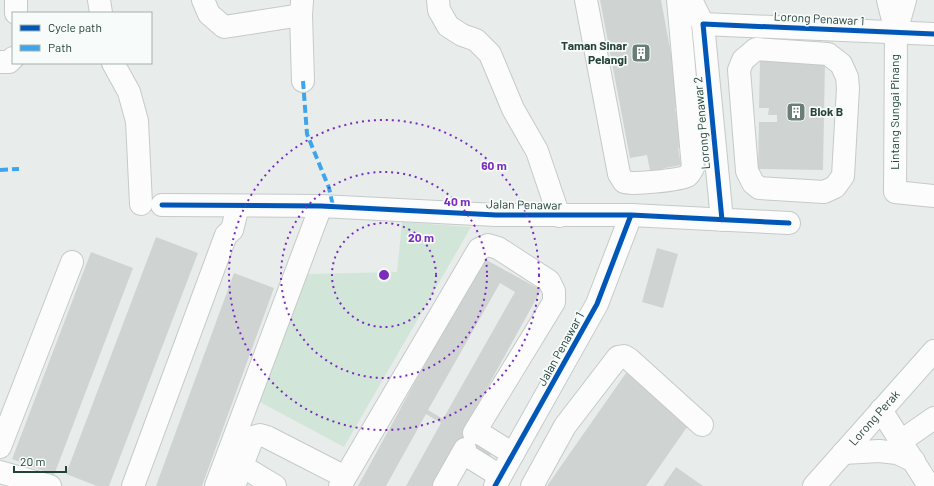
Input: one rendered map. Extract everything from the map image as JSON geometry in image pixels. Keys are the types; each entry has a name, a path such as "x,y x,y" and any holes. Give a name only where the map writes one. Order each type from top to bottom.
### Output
{"street":[{"path":"16,0 16,12"},
{"path":"99,0 101,12"},
{"path":"203,0 209,14 224,27 302,7 303,81"},
{"path":"438,0 439,10 448,26 462,35 476,40 490,54 513,109 537,151 559,216"},
{"path":"586,0 619,174 624,182 633,184 682,177 690,172 692,168 678,0"},
{"path":"691,0 703,24"},
{"name":"Lintang Sungai Pinang","path":"888,0 896,32 895,192 934,196"},
{"name":"Lintang Sungai Pinang","path":"896,32 905,0"},
{"name":"Lorong Penawar 1","path":"703,24 934,34"},
{"name":"Lorong Penawar 2","path":"703,24 722,220"},
{"path":"793,51 796,28"},
{"path":"756,49 793,51 828,54 841,64 847,76 848,88 843,176 835,187 824,192 759,188 753,183 747,171 739,70 743,60 756,49"},
{"path":"0,62 9,62 12,59"},
{"name":"Jalan Penawar","path":"114,64 129,92 137,121 152,205 321,206 496,215 631,215 789,223"},
{"path":"133,486 226,236 224,227 234,206"},
{"path":"216,486 321,206"},
{"name":"Jalan Penawar 1","path":"499,483 513,454 597,304 631,215"},
{"path":"234,486 253,437 260,435 267,437 343,481 479,249 488,245 498,248 549,281 554,291 554,302 444,486"},
{"path":"0,447 72,262"},
{"name":"Lorong Perak","path":"814,486 934,351"},
{"path":"532,486 565,426 618,357 624,356 629,359 702,425"},
{"path":"881,410 929,486"},
{"path":"901,441 934,418"},
{"path":"470,442 513,454"},
{"path":"470,442 499,483"},
{"path":"843,453 873,451 897,453 914,461"},
{"path":"242,466 275,486"},
{"path":"0,472 50,486"}],"green space":[{"path":"402,222 471,227 344,447 258,401 308,274 397,272"}],"building":[{"name":"Taman Sinar Pelangi","path":"600,0 661,0 681,107 675,108 677,120 681,119 686,146 678,148 681,165 650,171 647,155 630,158"},
{"name":"Blok B","path":"760,60 825,61 823,170 758,169 759,122 777,122 777,115 768,115 769,108 759,108"},
{"path":"156,237 198,253 109,486 97,486 66,474"},
{"path":"657,248 678,254 663,308 642,302"},
{"path":"91,252 133,268 54,475 12,459"},
{"path":"483,258 541,290 465,428 495,447 487,462 456,442 432,486 406,486 441,423 426,414 386,486 358,486","holes":["500,283 515,292 443,419 428,410"]},
{"path":"234,273 274,288 202,486 156,486"},
{"path":"626,373 692,420 646,486 547,486"},
{"path":"676,467 703,486 663,486"}],"marked path":[{"path":"303,81 307,134 329,188 333,206"},
{"path":"0,170 19,169"}],"cycle path":[{"path":"722,220 703,24 934,34"},
{"path":"162,205 321,206 496,215 631,215 789,223"},
{"path":"495,486 597,304 631,215"}],"place":[{"name":"Taman Sinar Pelangi","path":"641,53"},
{"name":"Blok B","path":"796,112"}]}
